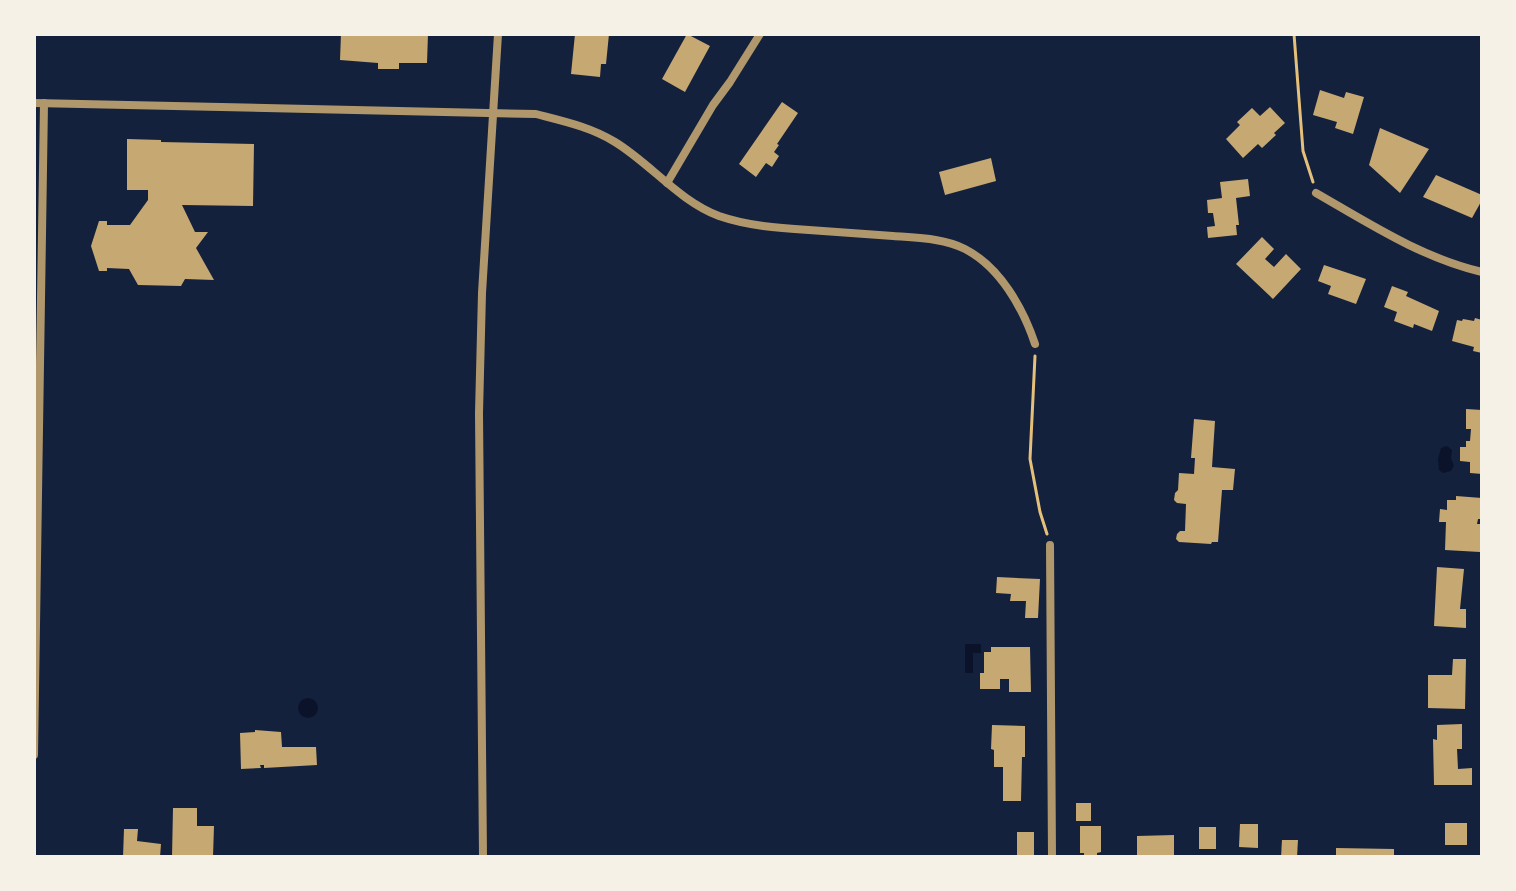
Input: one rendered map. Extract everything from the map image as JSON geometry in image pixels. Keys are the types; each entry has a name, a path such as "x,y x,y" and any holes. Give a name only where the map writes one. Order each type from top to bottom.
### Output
{"street":[{"path":"483,857 479,413 482,293 498,34"},
{"path":"667,183 760,34"},
{"path":"34,755 39,103 536,114 598,133 628,151 698,206 717,215 750,225 920,238 967,250 1001,280 1027,321 1035,344"},
{"path":"1316,193 1407,245 1482,272"},
{"path":"1050,545 1052,857"}],"path":[{"path":"1294,34 1303,151 1316,193"},
{"path":"1035,344 1030,459 1050,545"}],"water":[{"path":"1447,446 1452,450 1454,466 1451,471 1443,473 1439,470 1438,459 1441,448"},
{"path":"965,644 981,644 981,653 973,653 973,673 965,673"},
{"path":"308,698 315,701 318,708 315,715 308,718 301,715 298,708 301,701"}],"building":[{"path":"341,34 428,34 427,63 399,63 399,69 378,69 378,63 340,60"},
{"path":"575,34 609,34 606,64 601,64 600,77 571,74"},
{"path":"687,34 710,46 685,92 662,79"},
{"path":"1320,90 1344,98 1346,92 1364,97 1353,134 1335,128 1337,122 1313,115"},
{"path":"782,102 798,113 777,144 774,152 779,156 772,167 766,163 756,177 739,164"},
{"path":"1270,107 1285,123 1262,148 1258,144 1243,158 1226,139 1240,125 1237,122 1252,108 1260,116"},
{"path":"1380,128 1429,149 1400,193 1369,165"},
{"path":"127,139 254,144 253,206 182,205 195,232 208,232 196,248 214,280 185,279 181,286 138,285 129,269 107,268 107,271 99,271 91,246 99,221 107,221 107,225 130,225 148,200 148,190 127,190"},
{"path":"991,158 996,181 945,195 939,172"},
{"path":"1436,175 1482,195 1472,218 1423,197"},
{"path":"1248,179 1250,196 1236,198 1237,235 1208,238 1207,227 1215,226 1213,213 1208,213 1207,200 1222,198 1220,182"},
{"path":"1262,237 1274,249 1265,259 1274,267 1286,254 1301,269 1273,299 1236,264"},
{"path":"1324,265 1366,279 1356,304 1328,294 1331,286 1318,281"},
{"path":"1392,286 1439,311 1432,331 1394,321 1397,312 1384,307"},
{"path":"1475,318 1482,320 1482,353 1473,351 1474,347 1452,341 1457,320 1474,321"},
{"path":"1466,409 1482,410 1482,474 1470,473 1470,462 1460,461 1460,447 1466,447 1466,441 1470,441 1471,429 1466,429"},
{"path":"1194,419 1215,421 1212,467 1235,469 1233,490 1222,490 1218,542 1211,544 1179,542 1176,539 1180,531 1185,531 1186,504 1174,500 1179,473 1194,474 1195,458 1191,458"},
{"path":"1456,496 1482,498 1482,519 1478,519 1477,524 1482,524 1480,552 1445,550 1446,522 1439,522 1440,509 1447,510 1447,500 1456,500"},
{"path":"1437,567 1464,569 1460,609 1466,609 1466,628 1434,626"},
{"path":"997,577 1040,579 1038,618 1025,618 1026,601 1010,601 1011,594 996,593"},
{"path":"991,647 1030,647 1031,692 1009,692 1009,679 1000,679 1000,689 980,689 984,652 991,652"},
{"path":"1453,659 1466,659 1465,709 1428,708 1428,675 1452,675"},
{"path":"1462,724 1462,749 1457,749 1458,769 1472,768 1472,785 1434,785 1433,739 1437,740 1437,725"},
{"path":"992,725 1025,726 1021,801 1003,801 1003,767 994,767"},
{"path":"255,730 281,732 282,747 316,747 317,765 264,768 260,765 261,768 241,769 240,733"},
{"path":"1076,803 1091,803 1091,821 1076,821"},
{"path":"173,808 197,808 197,826 214,826 213,857 172,857"},
{"path":"1445,823 1467,823 1467,845 1445,845"},
{"path":"1240,824 1258,824 1258,848 1239,847"},
{"path":"1080,826 1101,826 1101,852 1097,853 1097,857 1084,857 1084,853 1080,853"},
{"path":"1199,827 1216,827 1216,849 1199,849"},
{"path":"124,829 138,829 137,841 161,844 160,857 123,857"},
{"path":"1017,832 1034,832 1034,857 1017,857"},
{"path":"1174,835 1174,856 1137,855 1137,836"},
{"path":"1282,840 1298,840 1297,857 1281,857"},
{"path":"1336,848 1394,849 1394,857 1336,857"}]}
